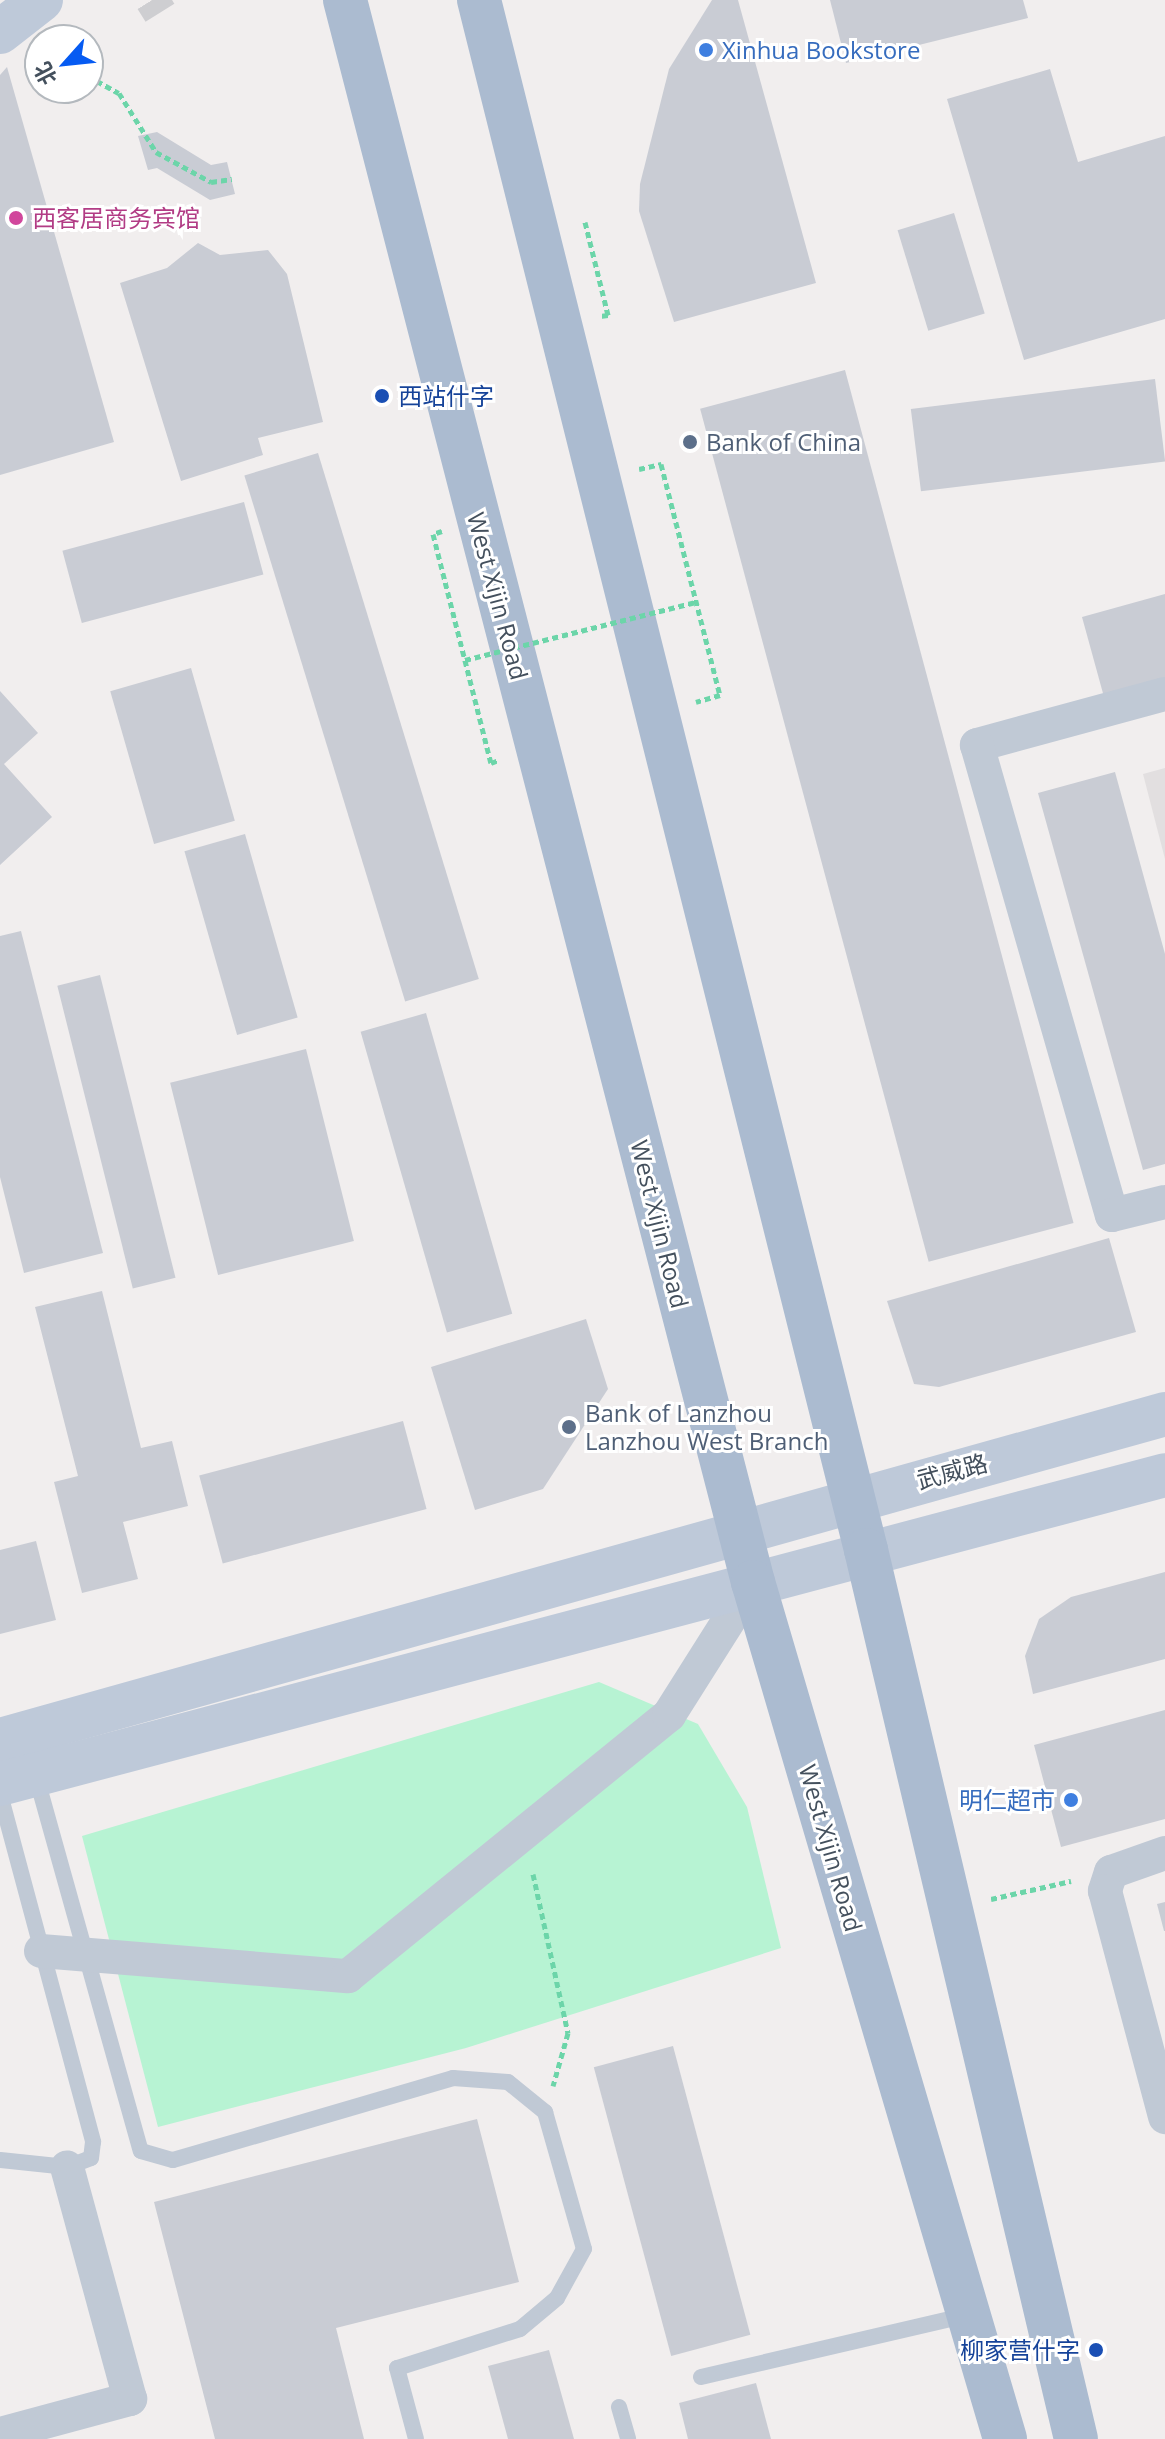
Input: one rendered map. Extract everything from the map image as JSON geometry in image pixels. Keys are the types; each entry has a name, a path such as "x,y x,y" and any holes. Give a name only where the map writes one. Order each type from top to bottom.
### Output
{"main road":[{"name":"West Xijin Road","path":"345,0 753,1582 1005,2439"},
{"path":"479,0 849,1498 866,1550 1076,2439"}],"street":[{"path":"0,32 41,0"},
{"path":"1165,694 977,745 1112,1215 1165,1202"},
{"name":"武威路","path":"0,1740 849,1498 1165,1414"},
{"path":"12,1784 866,1550 1165,1475"},
{"path":"41,1951 348,1976 669,1715 753,1582"},
{"path":"1165,1853 1111,1872 1105,1891 1165,2117"},
{"path":"0,2434 130,2399 67,2167"}],"lane":[{"path":"0,2160 67,2167 91,2158 93,2142 41,1951 12,1784"},
{"path":"12,1784 80,1954 141,2151 173,2160 453,2078 508,2082 545,2112 584,2249 557,2298 520,2329 397,2368 416,2439"},
{"path":"701,2377 969,2315"},
{"path":"619,2407 628,2439"}],"path":[{"path":"104,85 119,93 156,152 211,182 232,179"},
{"path":"585,222 608,315"},
{"path":"661,464 720,695"},
{"path":"433,534 491,763"},
{"path":"465,660 696,602"},
{"path":"524,1834 568,2033 545,2112"},
{"path":"952,1908 1111,1872"}],"shaded area":[{"path":"1165,768 1165,859 1143,774"}],"green space":[{"path":"599,1682 698,1724 747,1807 781,1948 466,2048 158,2127 82,1836"}],"building":[{"path":"712,0 738,0 816,283 674,322 639,211 640,184 669,69"},
{"path":"830,0 1023,0 1028,18 846,63"},
{"path":"7,67 114,442 0,475 0,75"},
{"path":"1050,69 1078,162 1165,136 1165,319 1024,360 947,99"},
{"path":"157,132 211,165 227,162 235,194 210,200 157,168 148,170 138,136"},
{"path":"954,213 985,313 928,331 898,230"},
{"path":"198,243 220,255 268,250 287,274 323,422 258,438 263,455 181,481 120,283 167,268"},
{"path":"845,370 1074,1223 929,1262 700,409"},
{"path":"1155,379 1165,461 921,491 911,409"},
{"path":"318,453 479,979 405,1001 244,476"},
{"path":"244,502 263,574 82,623 62,551"},
{"path":"1165,594 1165,681 1104,697 1082,617"},
{"path":"191,668 235,821 154,844 110,691"},
{"path":"0,691 38,733 4,764 52,817 0,865"},
{"path":"1115,772 1165,954 1165,1164 1143,1170 1038,793"},
{"path":"245,834 298,1018 237,1035 184,851"},
{"path":"21,931 103,1253 24,1273 0,1177 0,936"},
{"path":"100,975 175,1278 133,1288 57,986"},
{"path":"426,1013 512,1314 447,1333 361,1032"},
{"path":"306,1049 354,1241 218,1275 170,1083"},
{"path":"1109,1238 1136,1332 939,1387 914,1384 887,1301"},
{"path":"102,1291 141,1448 172,1441 188,1506 123,1522 138,1579 82,1593 54,1482 78,1476 35,1307"},
{"path":"586,1319 608,1389 543,1489 475,1510 431,1367"},
{"path":"403,1421 427,1509 223,1564 199,1476"},
{"path":"36,1541 56,1620 0,1634 0,1550"},
{"path":"1165,1572 1165,1659 1033,1694 1025,1656 1039,1619 1071,1597"},
{"path":"1165,1710 1165,1819 1061,1847 1034,1745"},
{"path":"1165,1902 1165,1931 1164,1931 1157,1904"},
{"path":"673,2046 750,2335 671,2356 594,2067"},
{"path":"477,2119 519,2282 336,2328 364,2439 215,2439 154,2202"},
{"path":"549,2350 574,2439 508,2439 488,2366"},
{"path":"756,2383 771,2439 688,2439 679,2403"}],"tunnel":[{"path":"152,0 160,13"}],"place":[{"name":"Xinhua Bookstore","path":"706,50"},
{"name":"西客居商务宾馆","path":"16,218"},
{"name":"西站什字","path":"382,396"},
{"name":"Bank of China","path":"690,442"},
{"name":"Bank of Lanzhou Lanzhou West Branch","path":"569,1427"},
{"name":"明仁超市","path":"1071,1800"},
{"name":"柳家营什字","path":"1096,2350"}]}
